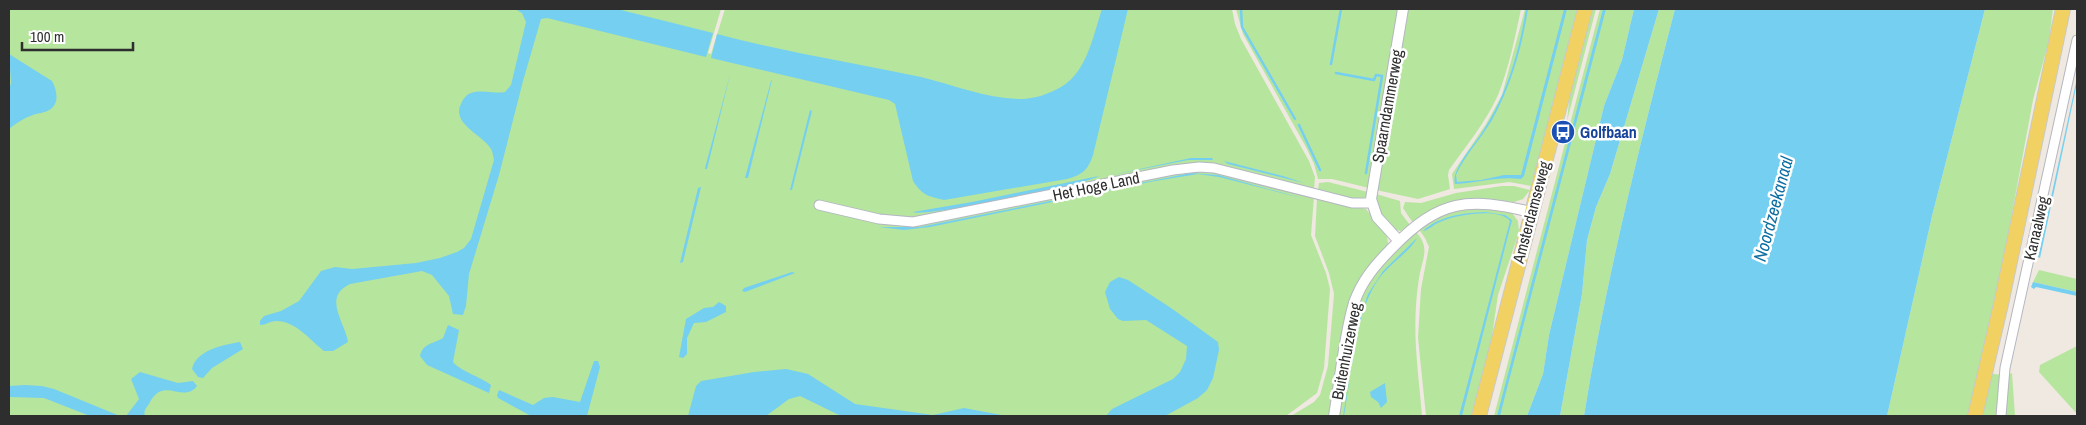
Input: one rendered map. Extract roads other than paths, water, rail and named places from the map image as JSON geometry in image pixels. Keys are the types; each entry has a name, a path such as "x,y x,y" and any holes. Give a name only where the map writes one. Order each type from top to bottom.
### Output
{"main road":[{"name":"Amsterdamseweg","path":"1479,416 1585,9"},
{"path":"1975,416 2001,304 2063,9"}],"street":[{"name":"Spaarndammerweg","path":"1371,203 1403,9"},
{"name":"Kanaalweg","path":"2001,416 2004,368 2077,40"},
{"name":"Het Hoge Land","path":"819,205 879,219 913,222 1173,170 1199,167 1222,170 1352,203 1371,203"},
{"path":"1371,203 1377,217 1399,241"},
{"name":"Buitenhuizerweg","path":"1334,416 1351,315 1356,297 1369,272 1399,241 1429,216 1458,205 1487,203 1531,212"}],"water":[{"path":"515,9 617,9 713,33 706,57 547,18 541,19 499,175 469,274 466,306 463,315 453,314 449,296 432,275 422,271 350,284 342,289 337,296 336,303 348,342 333,351 324,351 290,324 276,321 260,325 260,321 264,316 281,311 299,301 321,271 335,267 352,269 416,263 440,258 464,248 471,239 494,160 491,149 469,129 460,118 459,111 463,100 469,94 479,91 505,92 511,85 526,22 522,13"},
{"path":"1102,9 1128,9 1093,155 1087,168 1077,176 1067,179 944,200 926,195 913,181 895,104 889,100 711,58 717,34 793,52 921,77 996,97 1026,99 1056,90 1070,80 1077,72 1092,42"},
{"path":"1526,9 1528,9 1523,38 1505,94 1492,120 1456,175 1457,182 1481,180 1504,175 1521,175 1564,9 1567,9 1524,176 1521,179 1505,178 1455,184 1455,178 1457,171 1460,164 1483,131 1499,102 1516,57"},
{"path":"1603,9 1606,9 1500,416 1497,416"},
{"path":"1634,9 1659,9 1610,174 1596,207 1587,240 1582,294 1560,416 1527,416 1543,374 1549,335 1604,106 1622,60"},
{"name":"Noordzeekanaal","path":"1675,9 1985,9 1932,216 1887,416 1584,416 1613,262"},
{"path":"9,54 52,81 55,88 56,101 46,112 26,118 9,129 9,89 11,83"},
{"path":"731,71 707,169 705,169 705,168"},
{"path":"2077,78 2077,83 2040,258 2038,257"},
{"path":"771,81 748,178 745,178"},
{"path":"810,110 812,111 792,190 790,190"},
{"path":"1191,158 1212,158 1213,160 1188,160 1107,176"},
{"path":"1224,161 1283,176 1304,183 1228,164"},
{"path":"1191,173 1218,175 1305,199 1219,177 1198,174 930,227 904,230 879,227 920,227"},
{"path":"1099,176 1067,186 1006,199 924,213 913,212 972,202"},
{"path":"701,187 683,262 680,263 698,188"},
{"path":"1485,212 1505,215 1512,220 1462,416 1459,416 1510,221 1497,214 1466,215 1447,219 1423,231 1436,222 1460,214"},
{"path":"1417,238 1376,283 1362,314 1357,334 1360,317 1368,294 1383,271"},
{"path":"792,272 795,273 745,292 742,291 744,288"},
{"path":"1119,277 1128,280 1171,308 1218,342 1219,350 1213,378 1207,390 1198,398 1165,416 1106,416 1112,409 1173,379 1180,372 1186,359 1187,346 1146,320 1123,321 1118,319 1110,309 1105,292 1110,282"},
{"path":"2033,282 2077,292 2077,296 2036,287 2034,289 2031,287"},
{"path":"719,302 726,306 726,312 706,322 694,323 687,338 687,354 683,358 679,357 686,319 704,308 713,307"},
{"path":"448,325 459,330 453,362 460,368 491,385 489,393 427,365 420,356 426,346 443,338"},
{"path":"240,342 243,349 212,368 203,378 198,377 192,369 199,357 204,353 218,347"},
{"path":"594,361 598,361 600,367 587,416 531,416 498,398 499,390 533,405 544,398 553,397 580,402"},
{"path":"786,369 808,374 855,404 933,415 964,408 1007,416 841,416 800,396 789,399 766,416 688,416 696,386 701,381 754,372"},
{"path":"140,372 178,383 193,381 197,386 192,391 186,392 161,391 150,402 145,411 145,416 126,416 139,399 131,379"},
{"path":"1350,372 1344,416 1343,416"},
{"path":"1385,383 1387,402 1381,408 1378,402 1371,397 1370,392"},
{"path":"25,385 54,389 120,416 90,416 44,398 9,397 9,386"}],"waterway":[{"path":"1241,9 1242,27 1295,119"},
{"path":"1331,64 1341,9"},
{"path":"1336,73 1374,80 1376,75 1382,76 1366,173"},
{"path":"1299,125 1320,170"}],"place":[{"name":"Golfbaan","path":"1563,132"}]}
